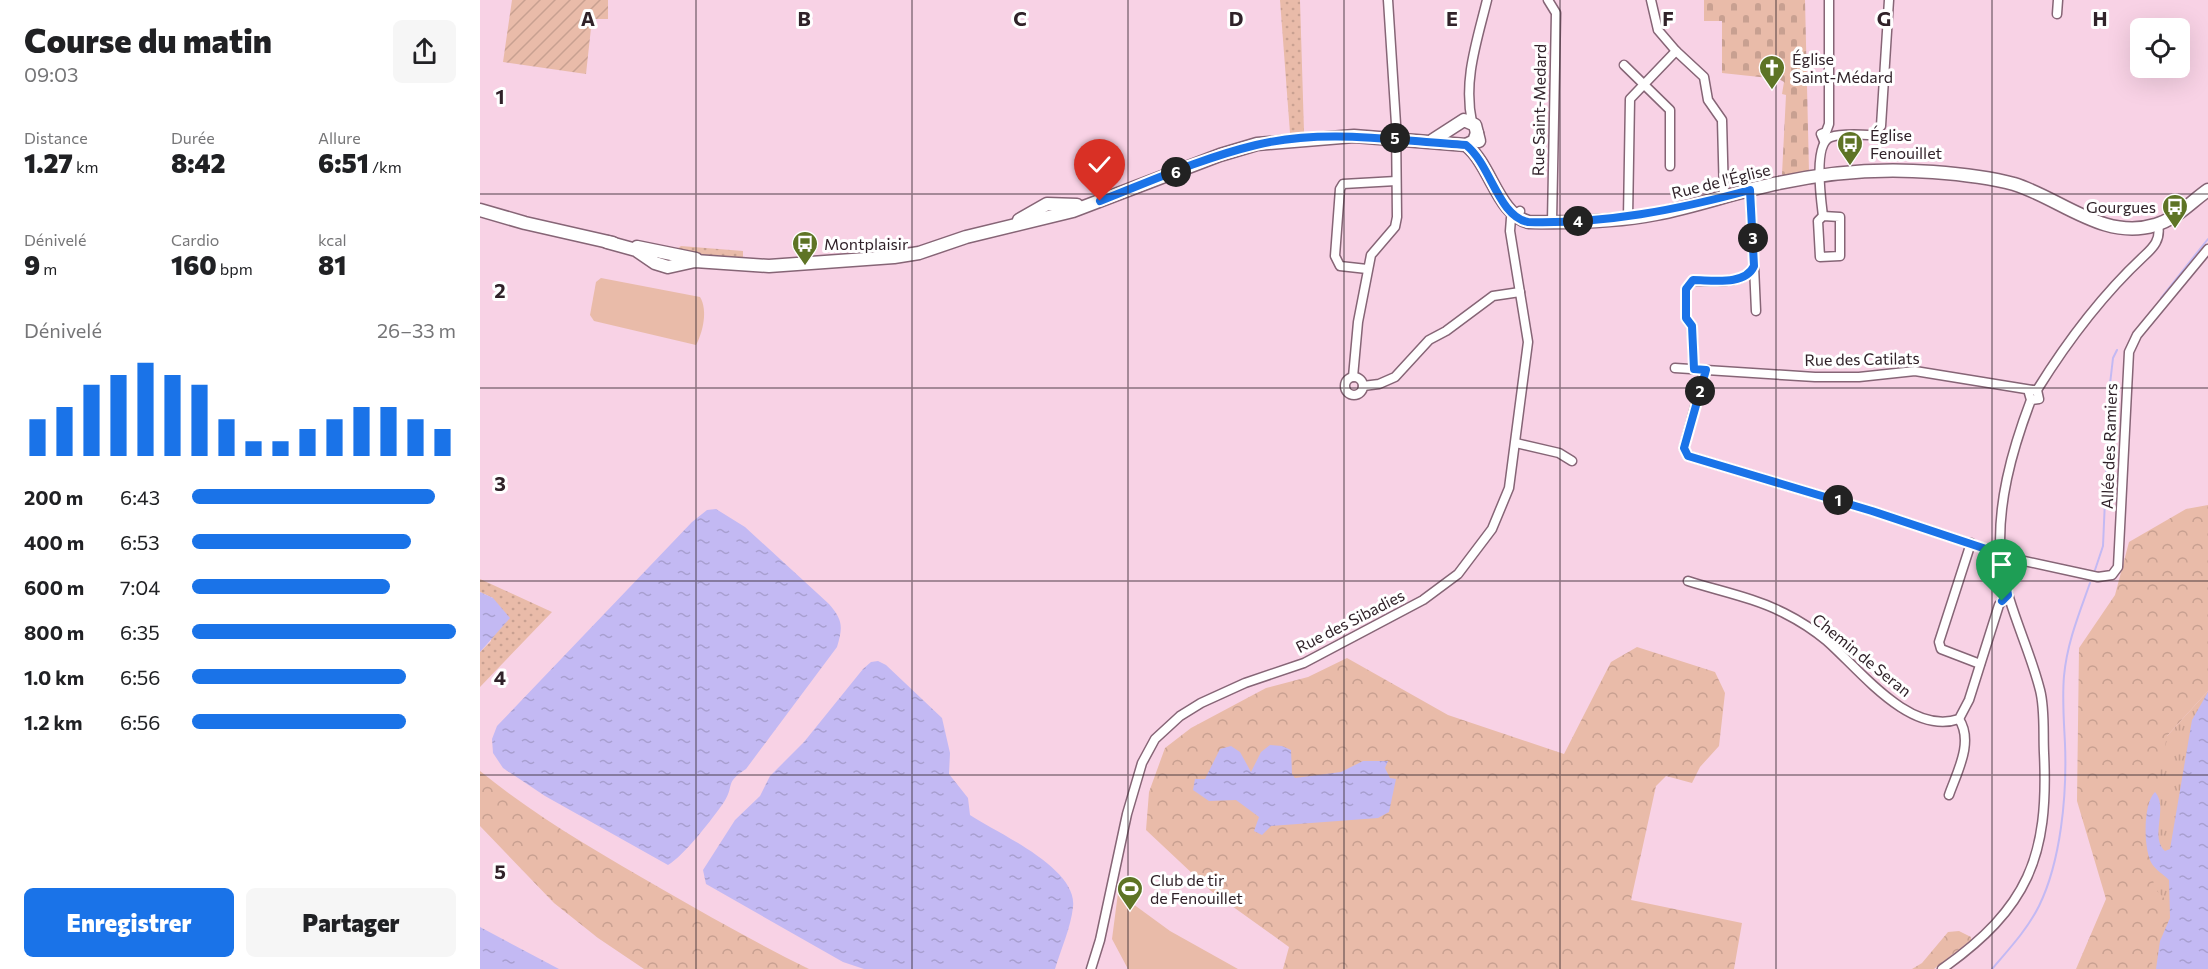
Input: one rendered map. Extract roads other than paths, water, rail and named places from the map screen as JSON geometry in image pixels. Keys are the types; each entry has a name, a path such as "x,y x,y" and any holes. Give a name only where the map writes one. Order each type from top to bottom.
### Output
{"main road":[{"path":"1432,141 1464,120 1475,128 1480,145 1517,215"},
{"path":"1454,126 1452,136 1479,157 1517,215"},
{"path":"480,210 525,224 636,250 654,263 668,267 688,262 769,266 894,257 920,253 1010,225 1072,211 1257,144 1354,136 1461,144 1474,141 1475,128"},
{"name":"Rue de l'Église","path":"1517,215 1580,220 1628,218 1820,175 1891,171 1975,177 2016,185 2099,222 2134,228 2158,225"},
{"path":"2158,225 2208,190"}],"street":[{"path":"1388,0 1396,138 1395,227 1376,246 1367,269 1353,377 1346,382 1348,393 1356,395 1363,386 1379,384 1395,377 1429,340 1446,331 1493,296 1520,292"},
{"path":"1475,128 1468,102 1473,56 1487,0"},
{"name":"Rue Saint-Medard","path":"1548,0 1556,13 1552,217"},
{"path":"1651,0 1658,30 1676,51 1704,77 1708,100 1722,120 1724,197"},
{"path":"1824,141 1821,135 1826,132 1829,124 1829,0"},
{"path":"1823,216 1820,153 1824,141 1832,136 1872,135 1881,126 1889,0"},
{"path":"2057,14 2058,0"},
{"path":"1628,218 1628,109 1630,99 1676,51"},
{"path":"1624,65 1670,110 1670,166"},
{"path":"1454,126 1468,102"},
{"path":"1367,269 1340,266 1335,256 1340,189 1350,182 1396,181"},
{"path":"1750,190 1756,311"},
{"name":"Rue des Sibadies","path":"1091,969 1100,940 1127,814 1142,763 1155,739 1180,716 1201,703 1245,683 1304,663 1442,588 1473,558 1503,507 1509,488 1516,443 1528,342 1510,223 1517,215"},
{"path":"1823,216 1840,217 1840,256 1820,257 1818,220 1823,216"},
{"path":"1942,969 1985,935 2017,899 2042,833 2046,789 2041,694 2030,654 2008,595 2001,558 2000,544 2011,455 2032,394 2092,310 2121,277 2152,248 2159,233 2158,225"},
{"name":"Allée des Ramiers","path":"2001,558 2021,560 2098,578 2112,575 2118,567 2128,352 2137,336 2208,249"},
{"path":"1694,369 1692,326 1686,318 1688,284 1693,280 1738,279 1747,276 1754,266"},
{"name":"Rue des Catilats","path":"1675,368 1837,377 1915,371 2012,388 2032,394"},
{"path":"1706,370 1684,448 1688,456 1971,543 2001,558"},
{"path":"1353,377 1361,380 1363,386"},
{"path":"1516,443 1558,453 1572,461"},
{"path":"1971,543 2000,544"},
{"path":"1971,543 1939,642 1941,649 1980,664"},
{"name":"Chemin de Seran","path":"1688,581 1783,613 1825,639 1897,704 1917,717 1932,723 1946,723 1959,719"},
{"path":"1949,795 1966,742 1964,727 1959,719 1969,700 1999,605 2008,595"}],"water":[{"path":"716,509 745,527 829,604 839,619 840,634 837,647 746,769 732,781 724,802 713,817 690,845 668,865 545,796 503,768 493,753 492,739 497,726 692,522 707,510"},
{"path":"480,592 493,598 510,618 480,652"},
{"path":"878,661 886,665 942,718 950,753 949,774 968,798 970,815 1034,853 1063,879 1071,893 1073,907 1055,969 864,969 843,962 706,884 703,870 735,820 760,796 770,776 804,742 863,669 871,662"},
{"path":"2208,692 2208,969 2156,969 2160,941 2170,918 2169,880 2152,864 2149,857 2146,816 2155,792 2160,806 2159,838 2165,851 2170,849 2192,720"},
{"path":"1270,745 1282,746 1291,750 1292,774 1295,778 1341,772 1363,761 1388,761 1385,768 1390,778 1396,779 1389,812 1378,818 1271,826 1262,835 1254,831 1259,817 1236,800 1209,801 1193,790 1195,779 1205,779 1220,749 1231,746 1240,752 1251,772 1261,752"},
{"path":"480,927 559,969 480,969"}],"waterway":[{"path":"2161,298 2208,239"},
{"path":"2095,570 2103,546 2110,384 2113,358 2117,350"},
{"path":"1992,969 2034,915 2053,869 2061,827 2065,784 2064,676 2074,629 2090,583"}],"place":[{"name":"Église Saint-Médard","path":"1772,91"},
{"name":"Église Fenouillet","path":"1850,167"},
{"name":"Gourgues","path":"2175,230"},
{"name":"Montplaisir","path":"805,267"},
{"name":"Club de tir de Fenouillet","path":"1130,912"}]}
